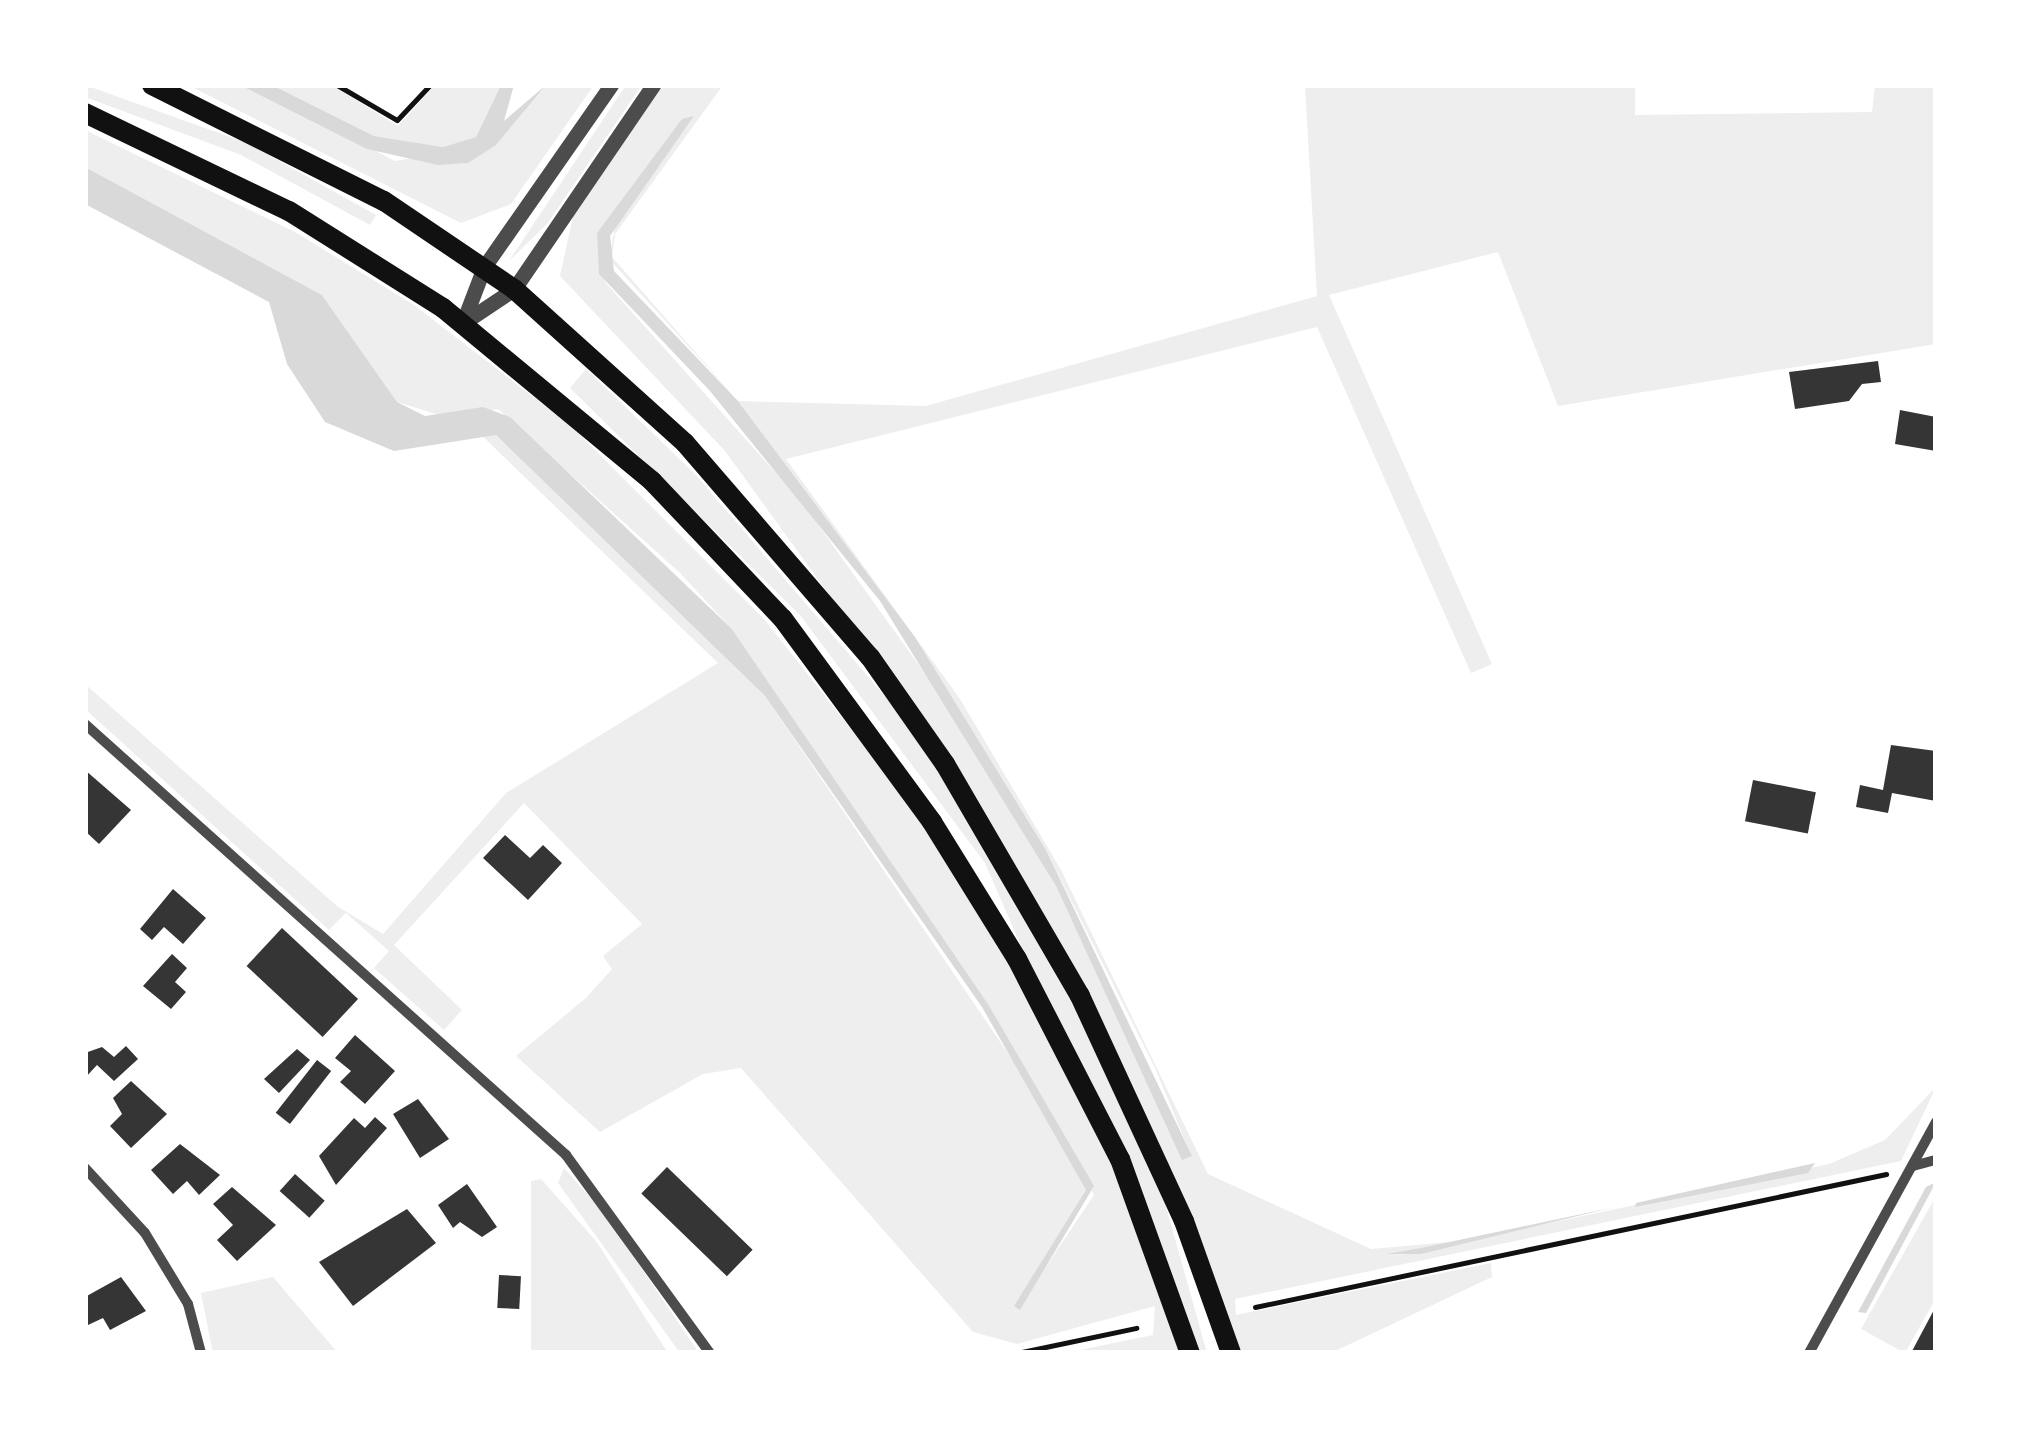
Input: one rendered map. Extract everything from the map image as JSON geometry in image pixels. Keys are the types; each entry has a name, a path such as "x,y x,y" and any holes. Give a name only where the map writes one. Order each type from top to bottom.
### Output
{"main road":[{"path":"152,85 332,172 484,267 514,289 685,444 909,710 1080,996 1184,1221 1231,1353"},
{"path":"85,114 289,210 463,323 588,423 733,563 824,668 932,822 1088,1094 1190,1353"}],"street":[{"path":"463,323 484,267 611,85"},
{"path":"463,323 514,289 653,85"},
{"path":"85,724 566,1155 710,1353"},
{"path":"1809,1353 1936,1122"},
{"path":"1912,1166 1936,1160"},
{"path":"85,1168 145,1233 188,1304 201,1353"}],"path":[{"path":"337,85 397,120 430,85"},
{"path":"1255,1306 1912,1166"},
{"path":"1017,1353 1136,1328"}],"shaded area":[{"path":"85,85 247,143 376,215 370,225 241,155 85,97"},
{"path":"188,85 240,85 273,97 395,161 496,145 546,85 594,85 511,204 461,223"},
{"path":"240,85 272,85 374,136 443,147 476,137 501,85 514,85 504,121 546,85 496,145 468,163 438,165 367,149"},
{"path":"272,85 331,85 398,126 435,85 501,85 476,137 443,147 374,136"},
{"path":"626,85 642,85 547,224 509,261"},
{"path":"660,85 723,85 615,234 612,257 733,395 609,259 615,227 694,116 597,233 605,282 801,501 951,710 1056,886 1182,1159 1191,1155 1155,1068 1046,850 915,637 738,401 926,406 1317,296 1305,85 1635,85 1635,115 1872,112 1875,85 1936,85 1936,344 1558,406 1498,252 1329,295 1492,664 1471,673 1317,327 786,459 960,699 1061,870 1208,1174 1371,1249 1449,1242 1389,1257 1829,1164 1885,1140 1936,1087 1901,1161 1235,1299 1236,1315 1491,1263 1492,1277 1331,1353 1239,1353 1107,1032 978,800 725,451 560,276 574,212"},
{"path":"694,116 610,236 614,271 738,401 915,637 1046,850 1192,1156 1182,1160 1056,886 880,601 710,391 599,274 597,233 682,119"},
{"path":"85,130 295,232 414,305 571,426 764,619 914,809 997,940 1111,1163 1182,1353 1065,1353 1153,1335 1155,1306 1017,1344 973,1332 741,1068 703,1074 600,1132 516,1056 586,998 612,969 603,956 642,924 524,803 394,945 462,1010 444,1030 374,968 389,951 346,913 329,930 85,709 85,684 337,906 383,934 506,793 718,663 479,433 496,435 765,696 1037,1096 1086,1190 1017,1310 1094,1195 988,1004 732,629 680,573 498,409 449,418 397,402 322,295 85,167"},
{"path":"85,167 322,295 397,402 425,416 483,407 510,417 732,629 988,1004 1094,1186 1020,1310 1014,1306 1086,1190 982,1007 765,696 496,435 394,451 325,422 287,364 269,302 85,204"},
{"path":"586,369 695,474 912,728 1039,933 1160,1185 1207,1353 1198,1353 985,863 800,615 570,388"},
{"path":"1815,1163 1808,1173 1635,1207 1636,1203"},
{"path":"564,1168 604,1213 699,1353 680,1353 558,1183"},
{"path":"541,1179 596,1241 668,1353 531,1353 531,1181"},
{"path":"1936,1182 1866,1313 1858,1312 1926,1187"},
{"path":"1936,1196 1936,1298 1905,1353 1861,1329"},
{"path":"1615,1207 1421,1254 1386,1254 1421,1248"},
{"path":"273,1277 338,1353 213,1353 201,1293"}],"building":[{"path":"1878,361 1881,382 1862,384 1849,401 1795,409 1789,372"},
{"path":"1900,410 1936,417 1936,451 1895,444"},
{"path":"1891,745 1936,751 1936,801 1892,793 1888,813 1856,807 1860,785 1883,790"},
{"path":"85,770 131,810 99,844 85,831"},
{"path":"1753,780 1816,792 1808,833 1745,821"},
{"path":"505,835 530,858 543,845 562,863 528,900 483,858"},
{"path":"173,889 206,918 183,944 164,927 152,940 140,929"},
{"path":"282,928 358,999 323,1037 247,966"},
{"path":"172,954 187,968 175,982 186,992 171,1009 143,986"},
{"path":"355,1035 395,1071 365,1104 340,1082 351,1071 335,1058"},
{"path":"126,1046 138,1059 114,1081 97,1065 85,1078 85,1053 102,1047 114,1057"},
{"path":"297,1049 310,1060 279,1093 264,1079"},
{"path":"317,1060 331,1071 290,1124 276,1113"},
{"path":"131,1081 167,1114 131,1148 110,1126 122,1114 113,1098"},
{"path":"418,1099 449,1139 420,1158 393,1114"},
{"path":"375,1117 387,1128 336,1185 319,1156 354,1118 365,1128"},
{"path":"180,1144 220,1175 199,1195 187,1181 173,1194 151,1170"},
{"path":"667,1167 753,1250 727,1276 641,1194"},
{"path":"295,1174 325,1201 309,1218 280,1191"},
{"path":"467,1184 497,1227 482,1237 460,1222 453,1228 438,1205"},
{"path":"232,1187 276,1225 237,1261 217,1240 233,1225 213,1204"},
{"path":"407,1209 436,1243 353,1306 319,1262"},
{"path":"499,1275 521,1276 519,1309 497,1308"},
{"path":"121,1277 146,1311 110,1330 103,1318 88,1325 85,1297"},
{"path":"1936,1306 1936,1353 1911,1353"}]}
